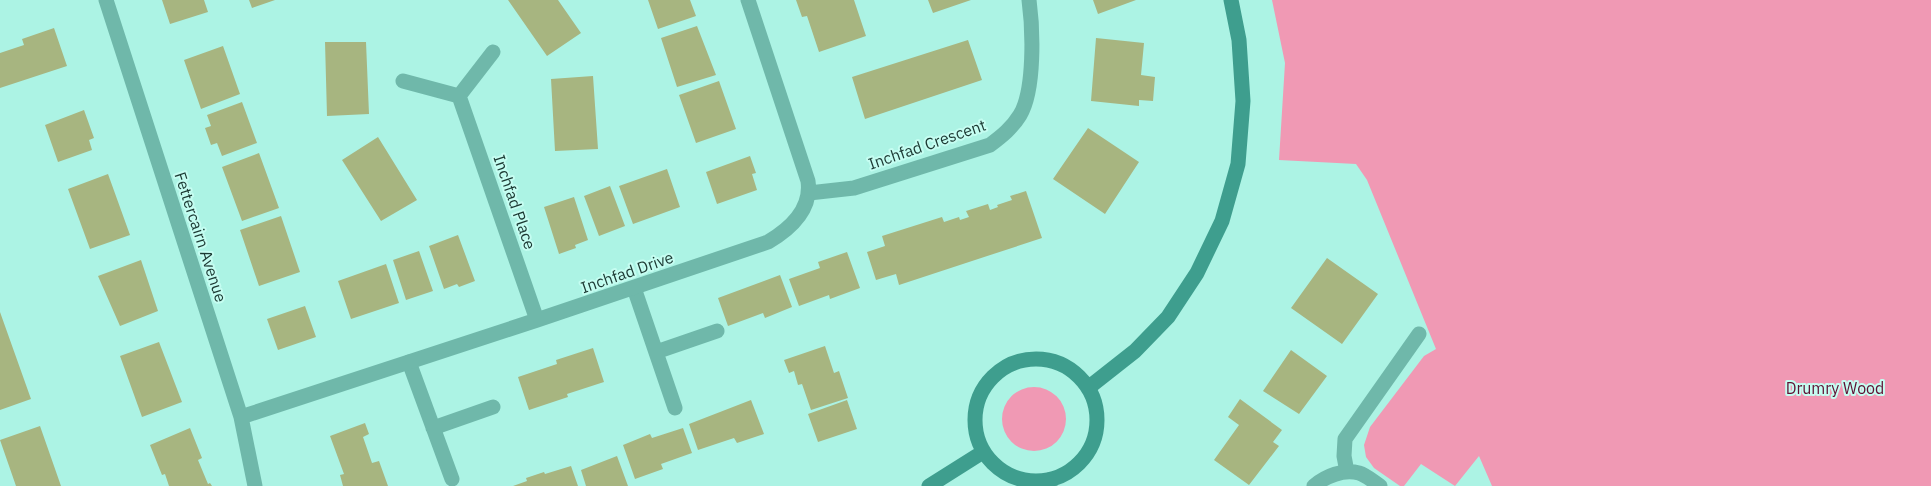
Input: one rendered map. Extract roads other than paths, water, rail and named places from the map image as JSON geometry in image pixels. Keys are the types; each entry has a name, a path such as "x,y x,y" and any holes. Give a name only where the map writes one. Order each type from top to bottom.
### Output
{"street":[{"name":"Fettercairn Avenue","path":"106,0 241,417 255,486"},
{"path":"748,0 808,181 809,193"},
{"name":"Inchfad Crescent","path":"809,193 854,188 990,145 1007,133 1021,114 1030,83 1032,40 1029,0"},
{"path":"1088,388 1135,351 1168,317 1197,273 1222,221 1238,164 1242,101 1239,40 1231,0"},
{"path":"403,81 459,96 494,52"},
{"name":"Inchfad Place","path":"459,96 537,320"},
{"name":"Inchfad Drive","path":"241,417 768,242 782,234 793,224 803,208 809,193"},
{"path":"634,288 675,408"},
{"path":"656,352 717,331"},
{"path":"1347,472 1344,456 1346,439 1419,334"},
{"path":"1034,358 1056,362 1075,372 1088,388 1096,407 1097,426 1092,444 1082,460 1067,473 1049,483 1019,479 999,469 983,452 976,432 975,411 982,391 995,374 1013,363 1034,358"},
{"path":"409,362 452,479"},
{"path":"433,428 493,407"},
{"path":"928,486 983,452"},
{"path":"1314,486 1323,478 1347,472 1361,473 1380,486"}],"park label":[{"name":"Drumry Wood","path":"1835,388"}]}
